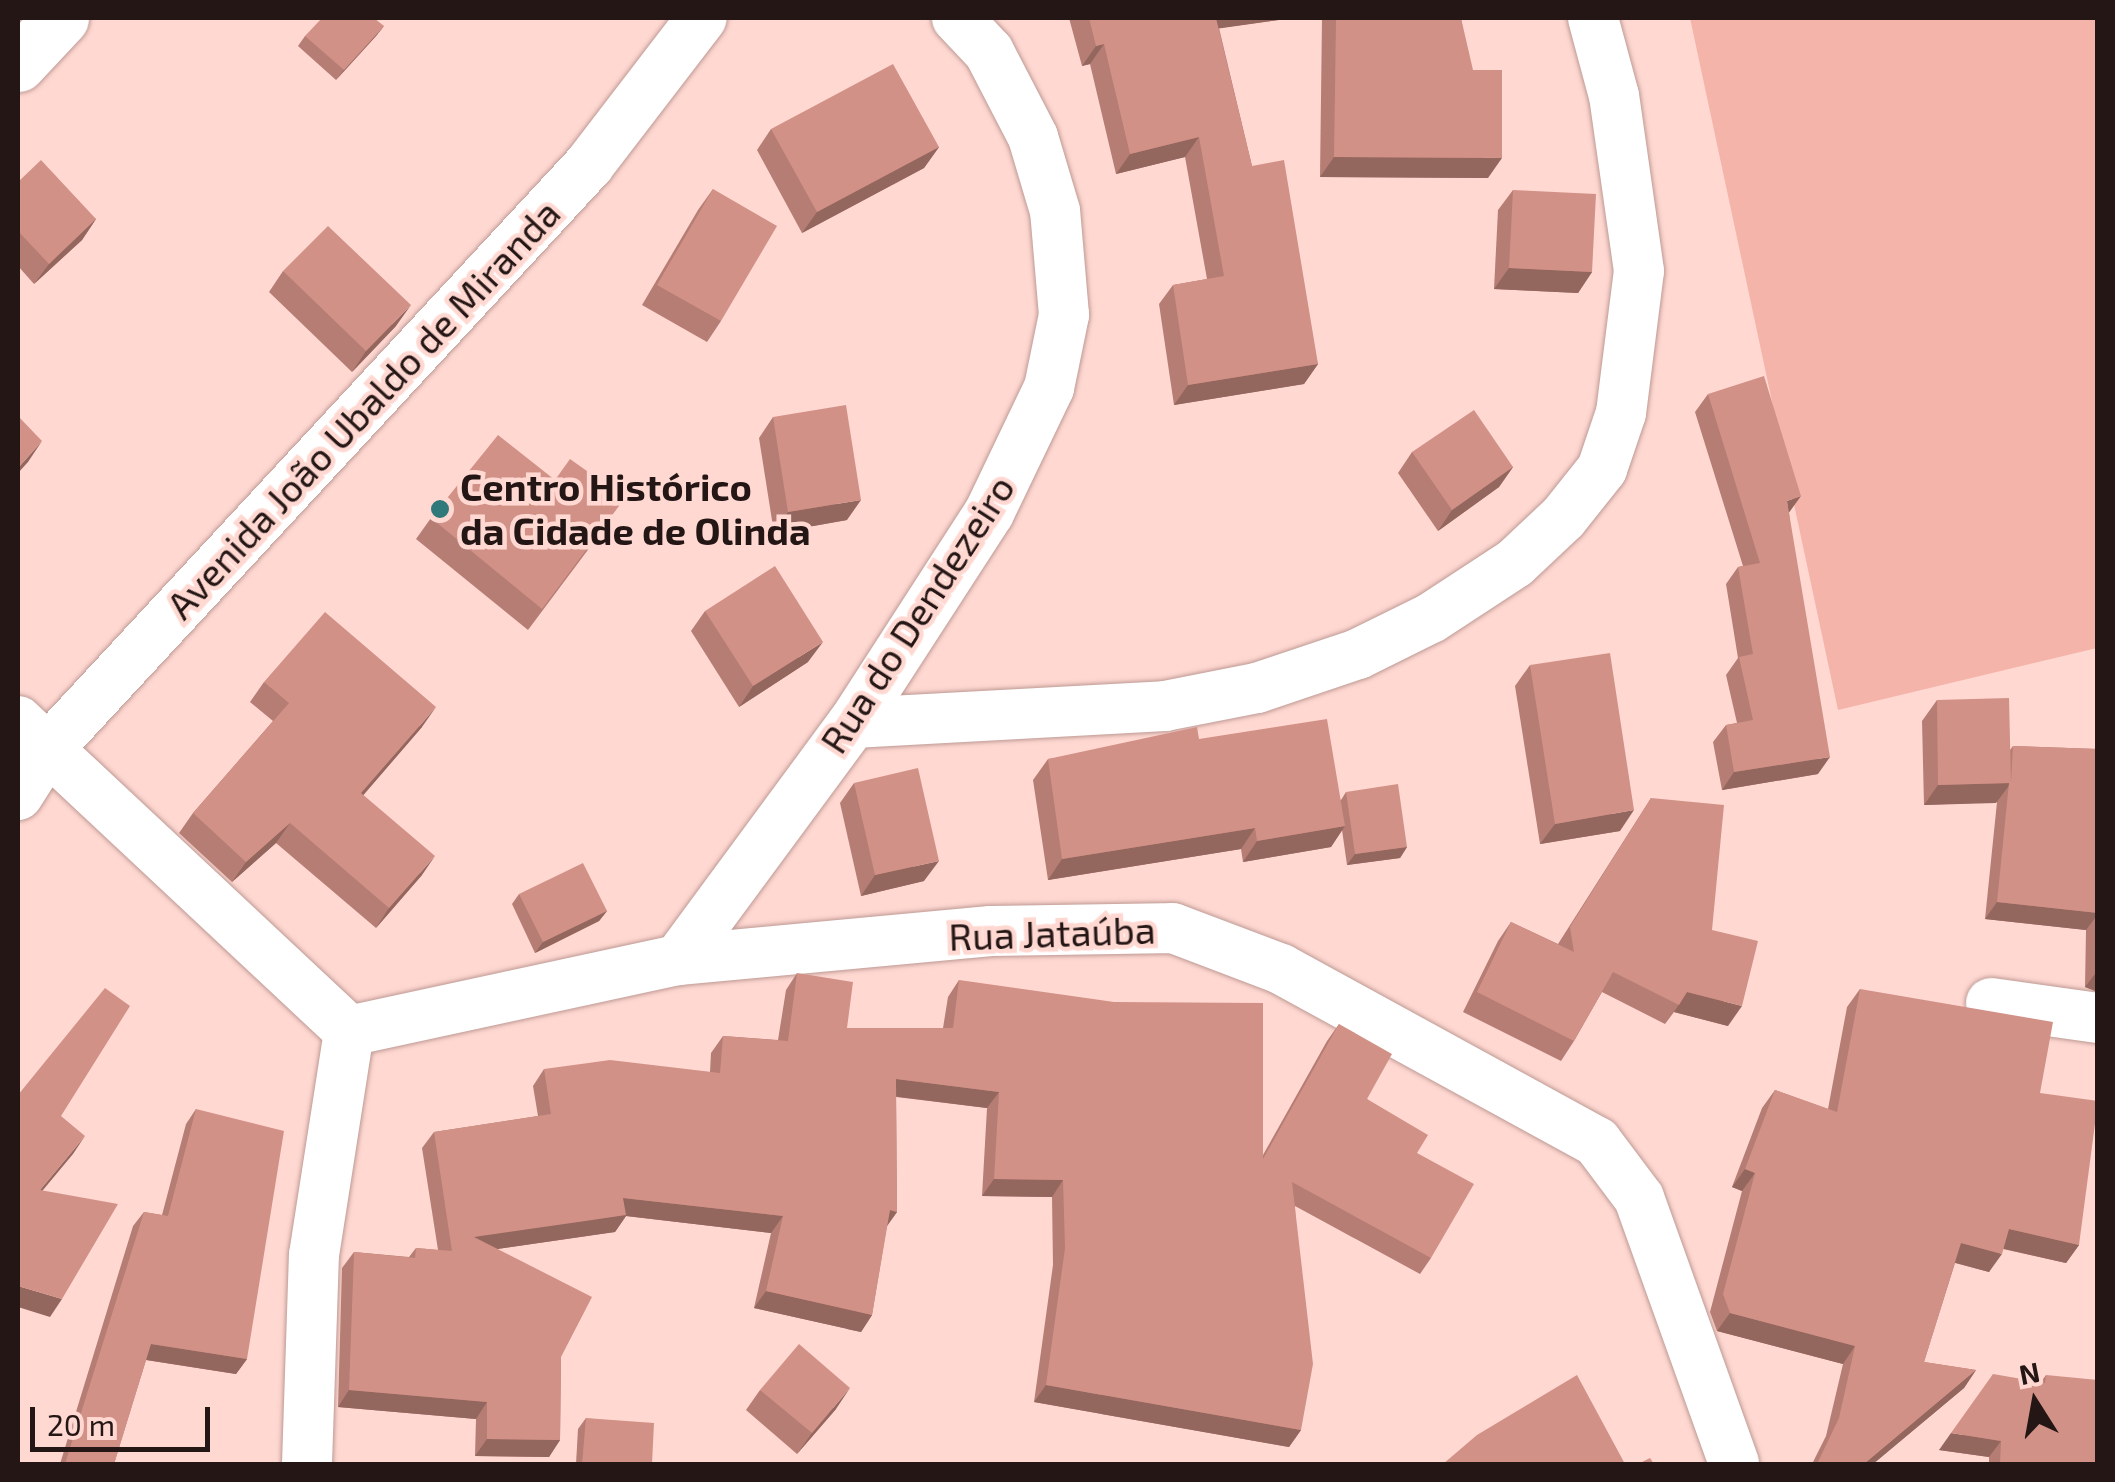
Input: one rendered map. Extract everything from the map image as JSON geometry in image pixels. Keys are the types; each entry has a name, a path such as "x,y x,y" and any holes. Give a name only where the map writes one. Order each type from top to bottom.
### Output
{"street":[{"path":"18,64 60,18"},
{"name":"Avenida João Ubaldo de Miranda","path":"18,795 32,736 589,165 702,18"},
{"name":"Rua do Dendezeiro","path":"678,960 853,723 989,513 1048,388 1064,315 1055,211 1033,138 989,52 957,18"},
{"path":"853,723 1166,706 1256,688 1358,654 1431,618 1515,563 1563,518 1602,470 1621,413 1639,271 1614,96 1594,18"},
{"path":"32,736 350,1032 314,1255 307,1464"},
{"name":"Rua Jataúba","path":"350,1032 678,960 1098,924 1172,928 1281,969 1531,1100 1597,1142 1618,1164 1639,1198 1734,1464"},
{"path":"1991,1003 2098,1018"}],"shaded area":[{"path":"1690,18 2097,18 2097,648 1838,710"}],"building":[{"path":"322,18 374,18 384,26 344,70 305,36"},
{"path":"1089,18 1216,18 1252,166 1284,160 1318,364 1188,385 1173,285 1224,276 1199,137 1130,154 1104,44 1096,46"},
{"path":"1336,18 1461,18 1473,70 1502,70 1502,158 1334,157"},
{"path":"893,64 939,147 817,212 771,129"},
{"path":"41,160 96,219 49,264 18,231 18,182"},
{"path":"713,189 777,226 721,321 657,285"},
{"path":"1513,190 1596,194 1592,272 1509,268"},
{"path":"328,226 411,305 366,351 283,271"},
{"path":"1764,376 1801,496 1787,501 1830,757 1734,772 1726,725 1753,720 1739,657 1753,654 1738,567 1760,563 1708,394"},
{"path":"846,405 861,500 788,512 773,417"},
{"path":"1474,410 1513,467 1452,510 1412,452"},
{"path":"18,416 42,441 18,468"},
{"path":"498,435 555,480 570,459 625,498 542,609 431,518"},
{"path":"775,566 823,642 753,686 705,611"},
{"path":"325,612 436,707 361,793 435,856 389,908 290,823 246,862 193,813 289,703 264,682"},
{"path":"1610,653 1634,810 1555,824 1530,665"},
{"path":"2009,698 2011,783 1938,785 1937,700"},
{"path":"1327,719 1345,826 1257,841 1255,828 1062,859 1048,759 1197,727 1199,739"},
{"path":"2013,746 2098,749 2098,913 1997,902"},
{"path":"918,768 939,861 875,875 854,783"},
{"path":"1398,784 1407,847 1355,854 1346,792"},
{"path":"1651,798 1724,805 1712,930 1758,941 1742,1006 1687,992 1679,1005 1613,972 1574,1041 1477,992 1511,922 1574,952 1570,927"},
{"path":"583,863 607,911 543,942 519,894"},
{"path":"797,973 853,982 847,1028 953,1028 959,980 1114,1002 1263,1003 1263,1159 1339,1024 1392,1054 1367,1099 1428,1135 1417,1153 1474,1184 1431,1258 1292,1182 1313,1364 1301,1430 1046,1385 1065,1248 1063,1180 994,1179 999,1092 896,1079 897,1212 890,1210 872,1315 766,1291 783,1216 623,1198 626,1215 474,1237 592,1297 561,1357 560,1440 487,1439 487,1402 349,1390 354,1252 415,1258 416,1248 452,1251 434,1132 551,1114 544,1069 610,1060 720,1073 723,1036 788,1041"},
{"path":"105,988 130,1006 61,1116 85,1136 40,1190 118,1204 62,1299 18,1286 18,1095"},
{"path":"1860,989 2053,1022 2040,1093 2098,1101 2079,1245 2009,1229 2002,1254 1961,1243 1924,1362 1976,1370 1864,1464 1817,1464 1839,1418 1855,1346 1730,1313 1723,1294 1755,1173 1745,1169 1775,1090 1837,1112"},
{"path":"196,1109 284,1131 247,1359 151,1344 114,1464 65,1464 144,1212 168,1216"},
{"path":"799,1344 850,1388 812,1433 760,1390"},
{"path":"1993,1374 2045,1383 2046,1375 2098,1380 2098,1464 2000,1464 2001,1441 1951,1433"},
{"path":"1577,1375 1625,1464 1443,1464 1477,1435"},
{"path":"586,1418 654,1423 652,1464 582,1464"}],"place":[{"name":"Centro Histórico da Cidade de Olinda","path":"440,509"}]}
